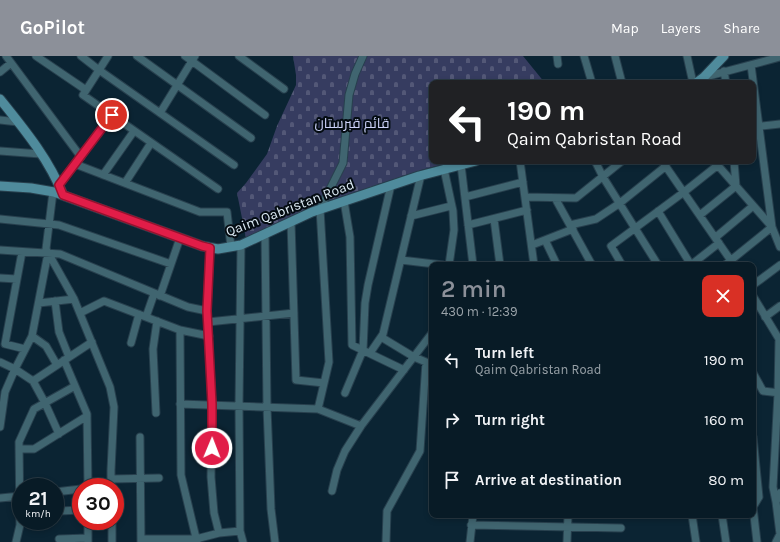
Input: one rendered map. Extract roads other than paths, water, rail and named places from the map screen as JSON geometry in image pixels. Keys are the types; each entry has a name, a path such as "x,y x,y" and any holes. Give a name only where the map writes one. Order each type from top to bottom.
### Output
{"street":[{"path":"6,56 80,157"},
{"path":"36,56 86,90"},
{"path":"81,56 234,165"},
{"path":"108,56 83,95 218,188"},
{"path":"137,56 252,138"},
{"path":"185,56 194,59 265,115"},
{"path":"239,56 284,89"},
{"path":"318,409 329,362 320,209 343,163 349,95 355,74 363,56"},
{"path":"557,56 558,64"},
{"path":"584,56 591,80"},
{"path":"687,56 694,80"},
{"path":"704,77 716,60 724,56"},
{"path":"700,80 704,77 724,71 780,57"},
{"path":"617,58 621,80"},
{"path":"160,113 194,59"},
{"path":"0,72 11,64"},
{"path":"751,65 752,80"},
{"path":"724,71 726,80"},
{"path":"0,99 47,163 56,188"},
{"path":"111,478 114,407 110,387 74,299 46,249 49,223 56,188 112,115"},
{"path":"0,120 18,122"},
{"path":"780,124 756,127 772,227 780,246"},
{"path":"103,175 134,131"},
{"path":"124,183 151,143"},
{"path":"0,150 41,154"},
{"path":"75,164 200,212 227,212 231,247"},
{"name":"Qaim Qabristan Road","path":"0,186 56,188 63,195 202,246 218,249 241,245 320,209 421,175 465,164"},
{"path":"520,164 534,262"},
{"path":"597,164 656,262"},
{"path":"525,197 576,198 618,164"},
{"path":"532,245 571,227 596,220 620,203 663,164"},
{"path":"665,164 733,262 772,227"},
{"path":"620,262 611,246 684,192 715,164"},
{"path":"717,164 772,227"},
{"path":"734,164 736,186"},
{"path":"461,165 473,262"},
{"path":"444,169 453,211 454,230 449,262"},
{"path":"370,354 383,334 421,175"},
{"path":"465,197 523,182"},
{"path":"345,393 363,350 365,303 390,185"},
{"path":"700,215 736,186"},
{"path":"555,198 590,262"},
{"path":"344,201 350,237 352,345 404,370"},
{"path":"411,216 452,206"},
{"path":"694,262 753,206"},
{"path":"468,225 527,210"},
{"path":"658,211 689,262"},
{"path":"0,219 59,225 171,264"},
{"path":"494,219 500,262"},
{"path":"291,222 296,380 324,383"},
{"path":"265,234 267,407 271,509 275,542"},
{"path":"131,343 142,315 157,295 171,264 180,238"},
{"path":"545,240 555,262"},
{"path":"241,245 239,406 240,531 243,542"},
{"path":"210,248 207,311 212,404 211,478 214,513 219,533"},
{"path":"0,250 60,254 157,295 188,307 207,311"},
{"path":"22,252 5,344 25,349"},
{"path":"0,425 2,392 32,336 48,253"},
{"path":"401,260 429,263"},
{"path":"756,283 780,265"},
{"path":"0,278 17,279"},
{"path":"38,303 74,299"},
{"path":"55,301 59,332 66,359 75,386 87,414 88,478"},
{"path":"80,313 104,301 180,330 209,336"},
{"path":"756,301 779,339 779,393 773,487 780,534 776,542"},
{"path":"765,317 780,306"},
{"path":"208,322 294,313"},
{"path":"156,413 153,349 157,321"},
{"path":"180,330 181,475 196,540"},
{"path":"32,336 46,346 57,365"},
{"path":"381,337 414,357 426,362 429,371 420,451 387,511 386,542"},
{"path":"33,381 92,342"},
{"path":"332,491 337,470 345,451 361,426 414,357 428,343"},
{"path":"0,362 15,369 33,381 45,402 59,434"},
{"path":"756,378 763,391 779,393"},
{"path":"20,478 19,442 34,409 75,386"},
{"path":"180,404 318,409 361,426"},
{"path":"19,448 34,449 87,416"},
{"path":"140,437 141,540 196,540 219,533 240,531"},
{"path":"756,467 759,497 756,502"},
{"path":"124,479 159,478"},
{"path":"776,502 780,493"},
{"path":"0,498 12,497"},
{"path":"470,542 472,518"},
{"path":"567,542 568,518"},
{"path":"692,518 696,542"},
{"path":"722,518 726,542"},
{"path":"754,518 757,542"},
{"path":"472,525 621,528"},
{"path":"16,542 19,530"},
{"path":"112,530 112,542"},
{"path":"59,539 88,540"}],"park label":[{"name":"قائم قبرستان","path":"352,123"}]}
